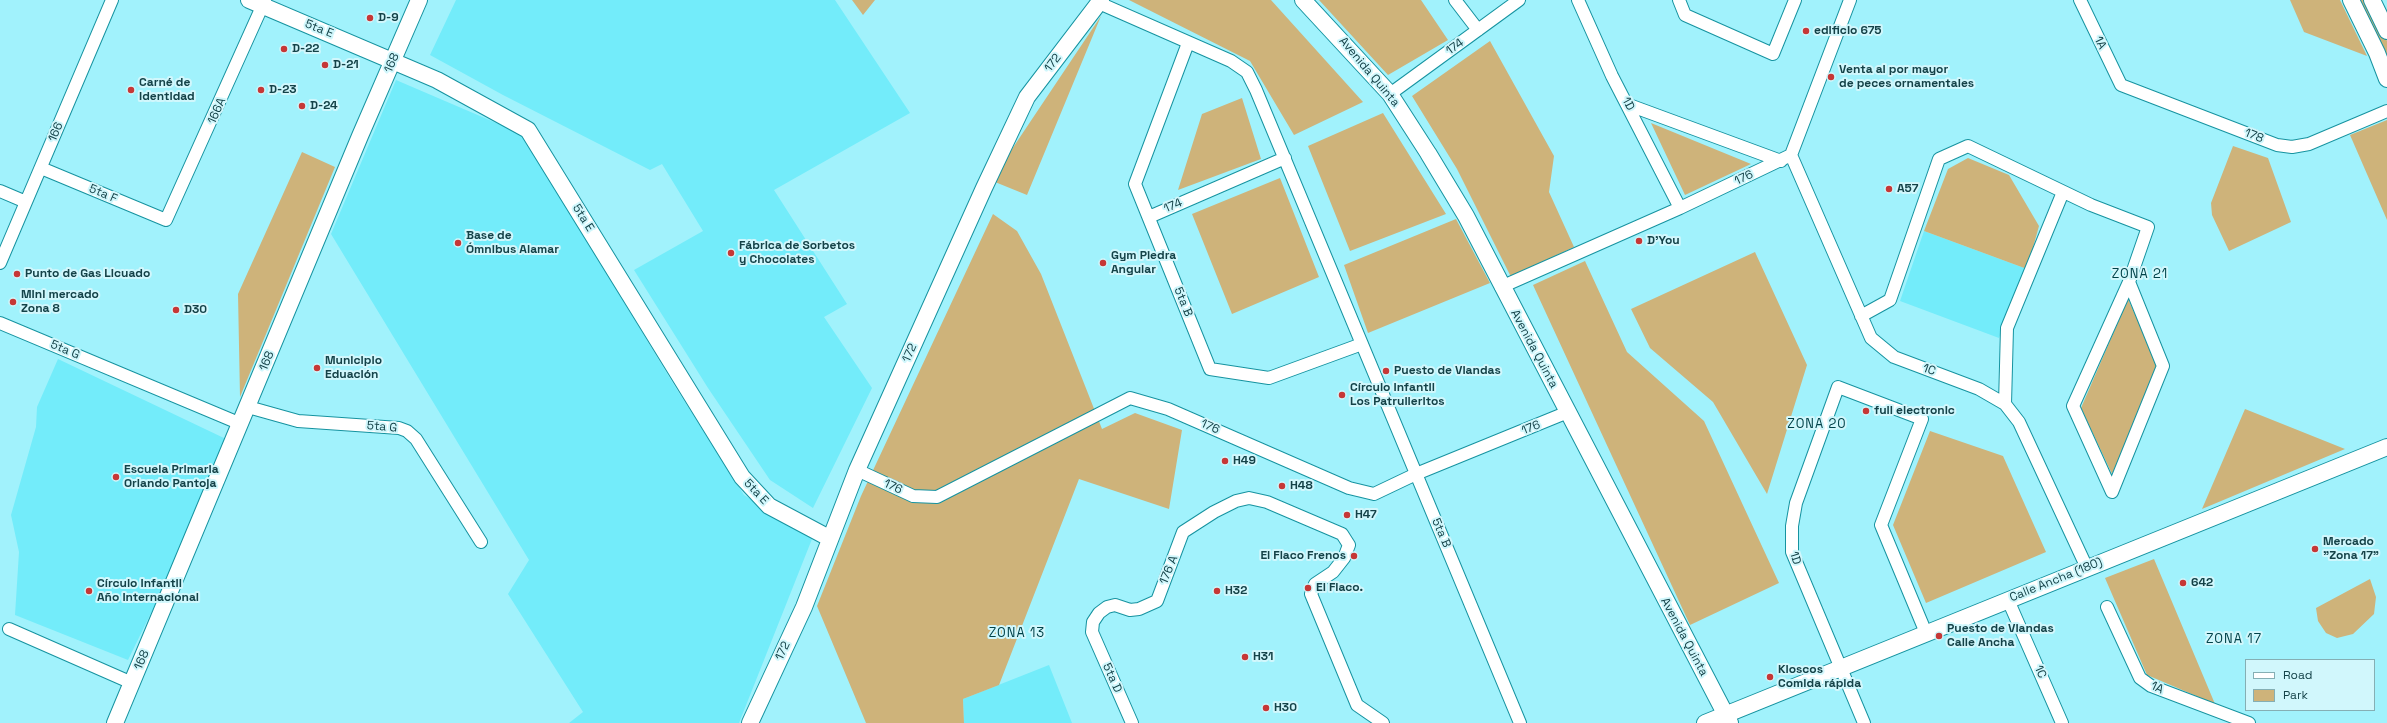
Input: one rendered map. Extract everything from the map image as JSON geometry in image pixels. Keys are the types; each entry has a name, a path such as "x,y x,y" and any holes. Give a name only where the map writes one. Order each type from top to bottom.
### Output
{"street":[{"name":"166","path":"0,263 112,0"},
{"name":"168","path":"115,723 419,0"},
{"name":"Avenida Quinta","path":"1303,0 1390,94 1417,134 1466,216 1501,287 1568,412 1727,718"},
{"path":"1455,0 1478,30"},
{"name":"174","path":"1390,94 1519,0"},
{"name":"1D","path":"1578,0 1612,76 1629,105 1680,208"},
{"path":"1679,0 1685,15 1773,54 1795,0"},
{"path":"1791,155 1850,0"},
{"name":"1A","path":"2080,0 2121,85"},
{"path":"2351,0 2378,53 2387,79"},
{"path":"2372,0 2387,31"},
{"name":"5ta B","path":"1100,1 1188,43 1231,61 1247,72 1285,158 1520,723"},
{"name":"172","path":"750,723 804,607 829,538 857,470 980,195 1027,97 1100,1"},
{"name":"5ta E","path":"259,2 436,80 528,130 742,477 769,506 829,538"},
{"name":"166A","path":"166,220 259,2"},
{"name":"5ta B","path":"1188,43 1135,184 1210,369 1269,378 1362,344"},
{"name":"178","path":"2121,85 2277,145 2284,146 2309,144 2387,111"},
{"path":"1629,105 1781,161"},
{"path":"1861,316 1890,300 1939,159 1968,146 2063,192 2148,227 2128,282 2073,406 2112,492 2163,366 2128,282"},
{"name":"176","path":"1501,287 1680,208 1791,155"},
{"name":"1C","path":"1791,155 1871,338 1894,357 1979,389 2005,404 2019,422 2087,568"},
{"name":"174","path":"1149,217 1285,158"},
{"name":"5ta F","path":"41,168 166,220"},
{"path":"0,191 26,202"},
{"path":"2005,404 2007,328 2063,192"},
{"name":"5ta G","path":"0,323 241,424"},
{"name":"1D","path":"1864,723 1792,552 1792,526 1796,503 1838,386 1922,419 1881,526 1926,633"},
{"name":"176","path":"857,470 913,496 937,497 1130,398 1168,408 1349,488 1374,494 1416,474 1568,412"},
{"name":"5ta G","path":"248,407 298,421 399,428 407,431 416,439 481,542"},
{"name":"Calle Ancha (180)","path":"1704,723 1727,718 1840,668 2387,447"},
{"name":"176 A","path":"1092,632 1094,622 1099,613 1107,607 1115,605 1130,610 1139,609 1157,601 1183,532 1214,512 1236,501 1249,498 1267,502 1342,534 1349,545 1344,558 1333,572 1315,584 1311,594 1357,705 1383,723"},
{"name":"1C","path":"2008,600 2062,723"},
{"name":"1A","path":"2107,607 2140,678 2151,686 2249,723"},
{"path":"9,629 132,683"},
{"name":"5ta D","path":"1092,632 1132,723"}],"shaded area":[{"path":"456,0 835,0 910,113 774,190 847,304 824,317 872,388 813,508 770,480 708,388 634,270 703,231 662,164 650,170 503,95 430,55"},
{"path":"396,80 522,134 674,385 744,495 812,539 739,723 569,723 583,712 508,594 529,560 331,234"},
{"path":"1924,231 2027,269 1999,338 1900,301"},
{"name":"Escuela Primaria Orlando Pantoja","path":"58,359 226,439 173,568 128,660 15,615 19,552 11,515 36,427 37,407"},
{"path":"1049,665 1072,723 964,723 963,699"}],"green space":[{"path":"852,0 875,0 863,15"},
{"path":"1129,0 1271,0 1363,102 1294,135 1250,61"},
{"path":"1319,0 1421,0 1448,40 1388,75"},
{"path":"2290,0 2340,0 2367,56 2304,32"},
{"path":"2357,0 2366,0 2387,41 2387,65"},
{"path":"1101,16 1027,195 995,182 1002,164"},
{"path":"1490,41 1554,156 1549,192 1574,247 1511,277 1457,169 1412,96"},
{"path":"1242,98 1261,159 1178,190 1202,114"},
{"path":"1383,113 1446,214 1350,251 1308,146"},
{"path":"2387,120 2387,220 2350,135"},
{"path":"1651,123 1751,164 1685,195"},
{"path":"2233,146 2268,158 2291,222 2229,251 2212,215 2211,203"},
{"path":"302,152 335,167 240,397 238,294"},
{"path":"1968,158 2009,175 2039,226 2027,269 1924,231 1948,169"},
{"path":"1280,178 1319,277 1232,314 1192,214"},
{"path":"993,214 1017,231 1041,274 1102,429 1135,413 1182,430 1169,509 1079,479 999,685 963,699 964,723 866,723 817,606 861,496"},
{"path":"1456,219 1490,283 1368,333 1344,265"},
{"path":"1755,252 1807,365 1767,494 1713,402 1650,348 1631,309"},
{"path":"1585,261 1627,352 1704,421 1779,583 1690,625 1533,285"},
{"path":"2128,299 2159,367 2112,474 2081,408"},
{"path":"2245,409 2345,449 2202,509"},
{"path":"1930,431 2003,456 2046,552 1926,603 1893,525"},
{"path":"2154,559 2215,704 2147,675 2105,578"},
{"path":"2370,579 2376,597 2374,614 2353,634 2337,638 2326,633 2318,621 2316,608"}],"place":[{"name":"D-9","path":"370,18"},
{"name":"edificio 675","path":"1806,31"},
{"name":"D-22","path":"284,49"},
{"name":"D-21","path":"325,65"},
{"name":"Venta al por mayor de peces ornamentales","path":"1831,77"},
{"name":"Carné de Identidad","path":"131,90"},
{"name":"D-23","path":"261,90"},
{"name":"D-24","path":"302,106"},
{"name":"A57","path":"1889,189"},
{"name":"D'You","path":"1639,241"},
{"name":"Base de Ómnibus Alamar","path":"458,243"},
{"name":"Fábrica de Sorbetos y Chocolates","path":"731,253"},
{"name":"Gym Piedra Angular","path":"1103,263"},
{"name":"Punto de Gas Licuado","path":"17,274"},
{"name":"Mini mercado Zona 8","path":"13,302"},
{"name":"D30","path":"176,310"},
{"name":"Municipio Eduación","path":"317,368"},
{"name":"Puesto de Viandas","path":"1386,371"},
{"name":"Círculo Infantil Los Patrulleritos","path":"1342,395"},
{"name":"full electronic","path":"1866,411"},
{"name":"H49","path":"1225,461"},
{"name":"Escuela Primaria Orlando Pantoja","path":"116,477"},
{"name":"H48","path":"1282,486"},
{"name":"H47","path":"1347,515"},
{"name":"Mercado \"Zona 17\"","path":"2315,549"},
{"name":"El Flaco Frenos","path":"1354,556"},
{"name":"642","path":"2183,583"},
{"name":"El Flaco.","path":"1308,588"},
{"name":"Círculo Infantil Año Internacional","path":"89,591"},
{"name":"H32","path":"1217,591"},
{"name":"Puesto de Viandas Calle Ancha","path":"1939,636"},
{"name":"H31","path":"1245,657"},
{"name":"Kioscos Comida rápida","path":"1770,677"},
{"name":"H30","path":"1266,708"}],"district":[{"name":"ZONA 21","path":"2140,274"},
{"name":"ZONA 20","path":"1817,424"},
{"name":"ZONA 13","path":"1017,633"},
{"name":"ZONA 17","path":"2234,639"}]}
